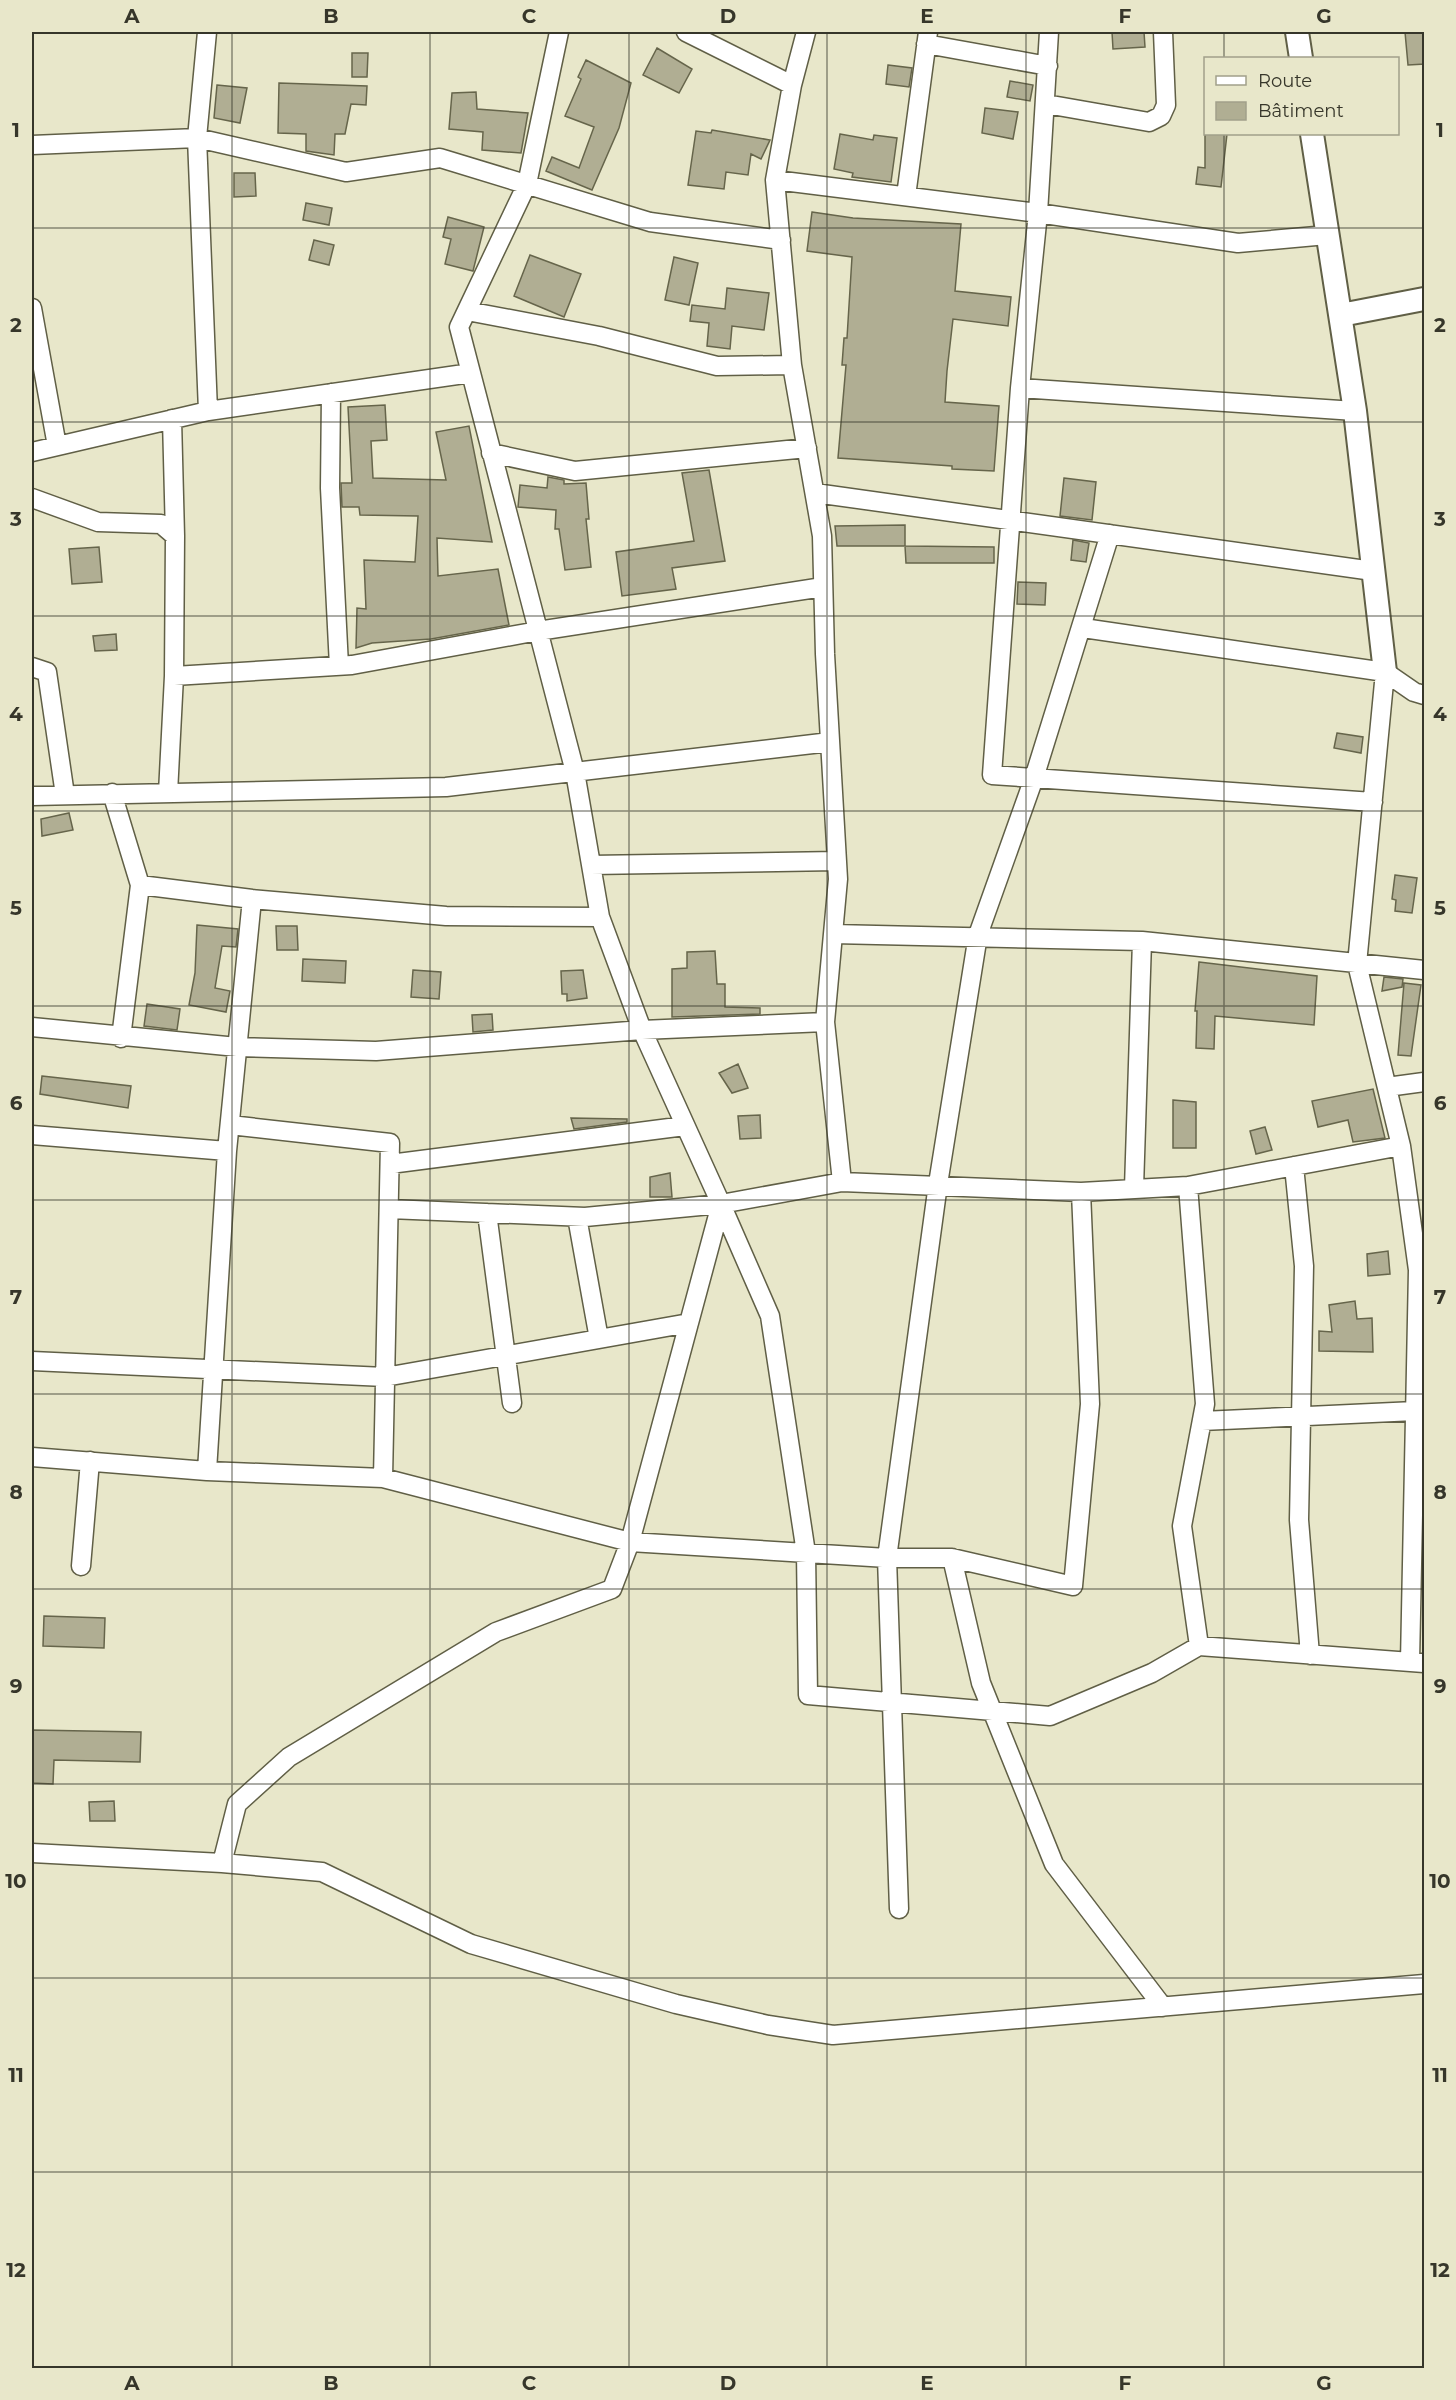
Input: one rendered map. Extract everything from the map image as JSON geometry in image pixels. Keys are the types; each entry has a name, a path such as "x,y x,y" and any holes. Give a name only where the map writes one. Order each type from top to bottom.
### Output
{"street":[{"path":"207,32 197,138 208,411"},
{"path":"559,32 527,184 459,327 575,772 600,917 642,1030 770,1316 806,1553 808,1695 1050,1716 1152,1673 1200,1646 1417,1662 1415,1411 1421,1269 1401,1146 1357,964 1385,672 1355,411 1312,135"},
{"path":"686,32 792,85"},
{"path":"806,32 792,85 775,180 792,365 822,536 837,861 825,1022 842,1182"},
{"path":"1049,32 1038,213 1020,387 992,775 1373,802"},
{"path":"1046,104 1149,122 1161,116 1166,105 1163,32"},
{"path":"1297,32 1301,57"},
{"path":"906,196 927,38 1048,66"},
{"path":"32,145 197,138 346,172 440,158 650,222 781,240"},
{"path":"775,180 1038,213 1238,243 1327,235"},
{"path":"1341,315 1425,299"},
{"path":"32,308 57,446"},
{"path":"468,310 599,336 717,366 792,365"},
{"path":"32,452 208,411 471,373"},
{"path":"1020,387 1355,411"},
{"path":"331,393 330,488 339,666"},
{"path":"168,793 174,676 175,536 172,419"},
{"path":"491,453 575,471 807,448"},
{"path":"815,493 1373,571"},
{"path":"32,498 98,522 161,524 175,536"},
{"path":"899,1909 890,1702 887,1558 938,1184 978,935 1034,778 1083,628 1110,534"},
{"path":"174,676 339,666 538,630 824,587"},
{"path":"1083,628 1385,672 1414,692 1425,694"},
{"path":"32,667 46,672 65,795"},
{"path":"32,796 446,787 830,742"},
{"path":"112,794 140,885 121,1038"},
{"path":"591,865 837,861"},
{"path":"140,885 252,899 446,916 600,917"},
{"path":"207,1471 227,1151 252,899"},
{"path":"833,934 978,935 1142,941 1425,970"},
{"path":"1134,1188 1142,941"},
{"path":"32,1027 121,1038 237,1047 376,1051 642,1030 825,1022"},
{"path":"1387,1087 1425,1082"},
{"path":"230,1125 390,1143 383,1478"},
{"path":"390,1164 685,1125"},
{"path":"32,1135 227,1151"},
{"path":"388,1209 577,1217 721,1204 842,1182 938,1184 1081,1192 1188,1186 1401,1146"},
{"path":"1294,1166 1304,1266 1299,1520 1310,1655"},
{"path":"1188,1186 1205,1404 1182,1526 1200,1646"},
{"path":"32,1457 207,1471 383,1478 630,1542 887,1558 952,1558 1073,1586 1090,1404 1081,1192"},
{"path":"222,1863 237,1804 289,1757 496,1632 612,1589 630,1542 721,1204"},
{"path":"487,1213 512,1403"},
{"path":"577,1217 599,1339"},
{"path":"32,1361 385,1377 689,1323"},
{"path":"1202,1421 1415,1411"},
{"path":"81,1566 90,1461"},
{"path":"952,1558 981,1683 1054,1864 1163,2007"},
{"path":"32,1852 222,1863 322,1872 471,1944 676,2004 768,2025 833,2035 1425,1984"}],"building":[{"path":"1112,32 1144,32 1145,47 1113,49"},
{"path":"1405,32 1425,32 1425,64 1408,65"},
{"path":"657,48 692,69 679,93 643,75"},
{"path":"352,53 368,53 367,77 352,77"},
{"path":"586,60 631,83 619,128 592,190 546,171 552,157 579,168 594,127 565,116 581,79 578,77"},
{"path":"888,65 912,68 909,87 886,84"},
{"path":"1010,81 1033,85 1030,101 1007,97"},
{"path":"279,83 367,86 366,105 351,104 345,134 335,134 334,155 306,151 306,134 278,133"},
{"path":"217,85 247,88 240,123 214,118"},
{"path":"476,92 477,109 528,113 521,153 482,150 483,132 449,129 452,93"},
{"path":"985,108 1018,112 1013,139 982,133"},
{"path":"712,130 770,140 761,159 751,154 748,175 726,172 724,189 688,185 696,131 711,133"},
{"path":"840,134 873,140 874,135 897,138 891,182 852,177 853,173 834,169"},
{"path":"1205,135 1227,135 1221,187 1196,184 1198,167 1205,168"},
{"path":"234,173 255,173 256,196 234,197"},
{"path":"306,203 332,208 329,225 303,220"},
{"path":"812,212 853,218 961,224 955,291 1011,297 1008,326 953,319 947,371 945,402 999,406 994,471 838,458 846,365 842,365 844,338 847,338 852,257 807,251"},
{"path":"448,217 484,227 473,271 445,264 451,239 443,237"},
{"path":"314,240 334,245 329,265 309,260"},
{"path":"530,255 581,274 564,317 514,296"},
{"path":"674,257 698,263 689,305 665,300"},
{"path":"727,288 769,293 764,330 732,326 730,349 707,346 709,323 690,321 692,305 725,309"},
{"path":"385,405 387,440 371,441 373,478 446,480 436,432 469,426 492,542 437,538 438,576 498,569 509,625 431,639 372,643 356,648 357,608 366,609 364,560 415,562 418,516 360,515 359,507 342,507 341,483 352,483 348,407"},
{"path":"709,470 725,561 672,568 676,589 622,596 616,552 694,541 682,473"},
{"path":"548,477 564,480 564,484 586,483 589,519 586,519 591,567 565,570 559,529 555,529 556,510 518,507 520,485 547,488"},
{"path":"1064,478 1096,482 1092,520 1060,516"},
{"path":"905,525 905,546 837,546 835,526"},
{"path":"1073,540 1089,543 1086,562 1071,560"},
{"path":"905,546 994,547 994,563 906,563"},
{"path":"99,547 102,582 72,584 69,549"},
{"path":"1018,582 1046,583 1045,605 1017,604"},
{"path":"116,634 117,650 95,651 93,636"},
{"path":"1337,733 1363,737 1361,753 1334,748"},
{"path":"69,813 73,830 42,836 41,819"},
{"path":"1395,875 1417,878 1412,913 1395,911 1396,900 1392,899"},
{"path":"197,925 238,929 236,947 222,946 215,988 230,991 226,1012 189,1005 195,973"},
{"path":"276,926 297,926 298,950 277,950"},
{"path":"715,951 717,984 725,984 725,1007 760,1008 760,1014 672,1017 672,969 687,968 687,952"},
{"path":"303,959 346,961 345,983 302,981"},
{"path":"1199,962 1317,976 1314,1025 1215,1016 1214,1049 1196,1048 1197,1011 1195,1011"},
{"path":"413,970 441,972 439,999 411,997"},
{"path":"583,970 587,998 567,1001 567,994 562,994 561,971"},
{"path":"1384,977 1403,979 1402,987 1382,991"},
{"path":"1404,983 1421,985 1411,1056 1398,1055"},
{"path":"147,1004 180,1009 177,1030 144,1026"},
{"path":"492,1014 493,1030 473,1032 472,1015"},
{"path":"738,1064 748,1088 732,1093 719,1073"},
{"path":"42,1076 131,1086 128,1108 40,1094"},
{"path":"1373,1089 1385,1138 1353,1142 1348,1120 1318,1127 1312,1101"},
{"path":"1173,1100 1196,1102 1196,1148 1173,1148"},
{"path":"760,1115 761,1138 740,1139 738,1116"},
{"path":"571,1118 627,1119 627,1122 574,1129"},
{"path":"1265,1127 1272,1150 1256,1154 1250,1131"},
{"path":"670,1173 672,1197 650,1197 650,1177"},
{"path":"1388,1251 1390,1274 1368,1276 1367,1254"},
{"path":"1355,1301 1357,1319 1372,1318 1373,1352 1319,1351 1319,1331 1332,1332 1329,1305"},
{"path":"44,1616 105,1618 104,1648 43,1646"},
{"path":"32,1730 141,1732 140,1762 54,1760 53,1784 32,1783"},
{"path":"114,1801 115,1821 90,1821 89,1802"}]}
